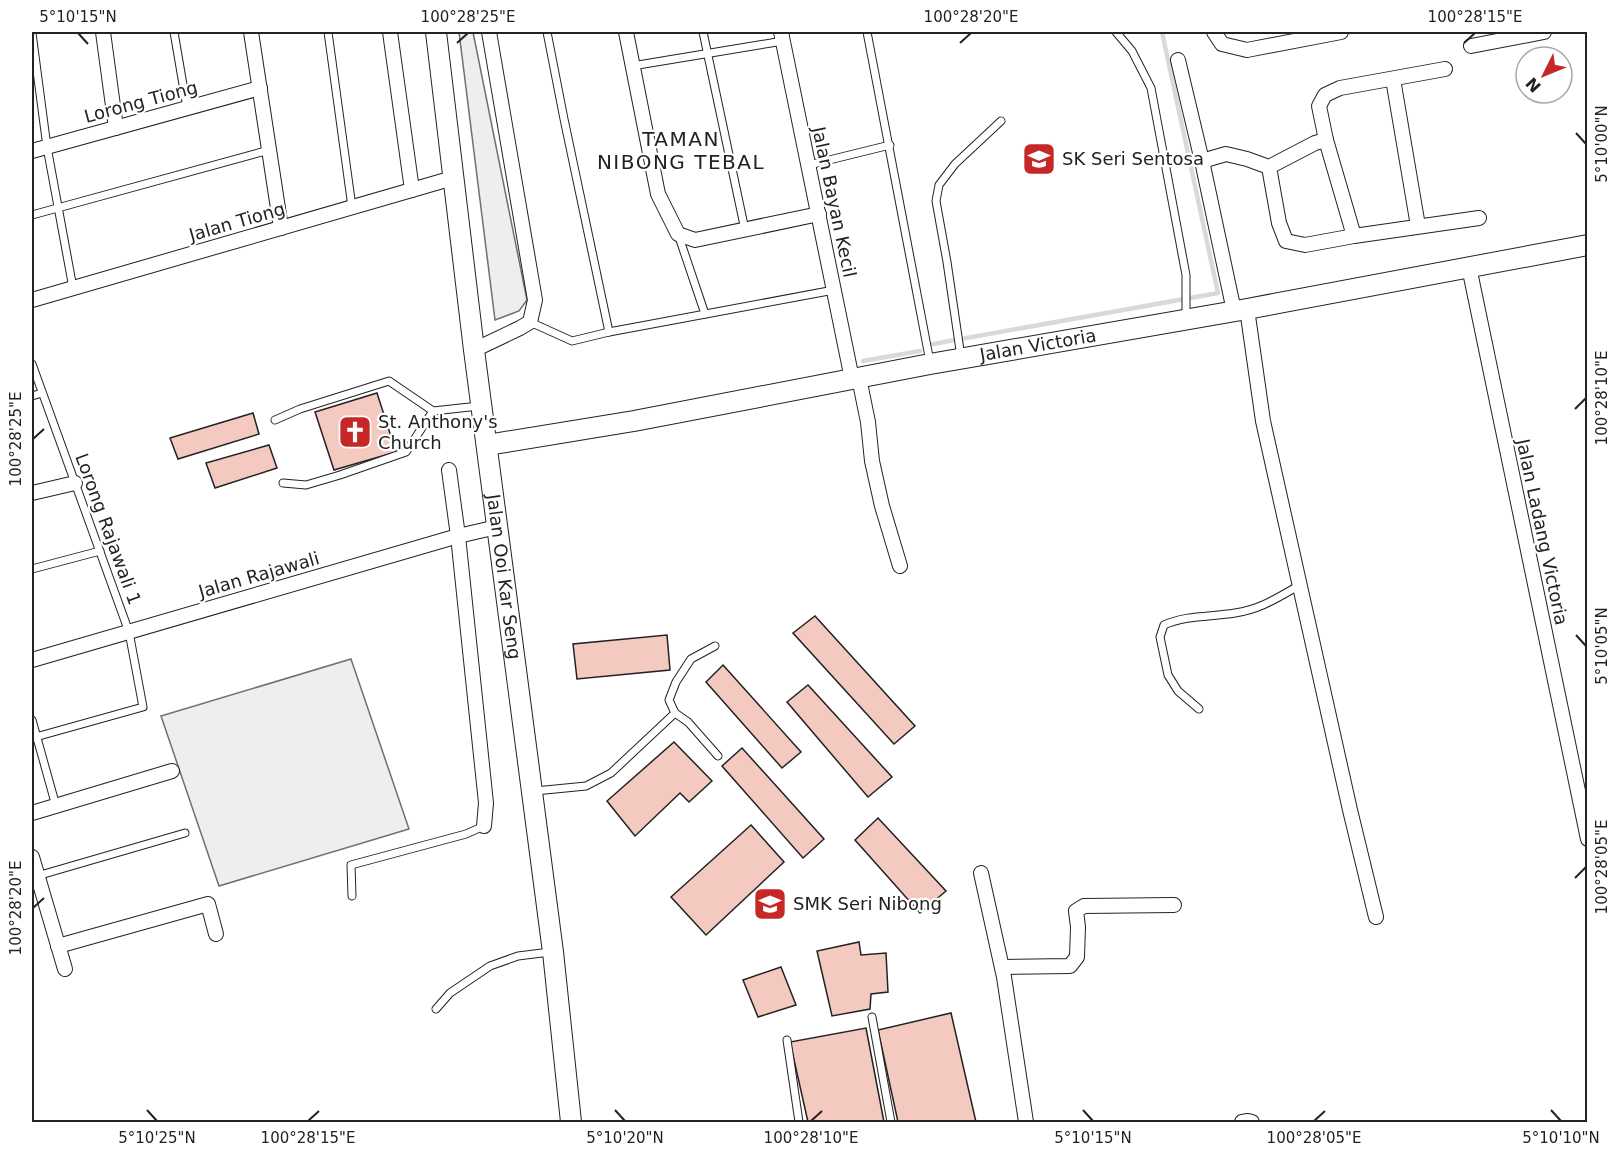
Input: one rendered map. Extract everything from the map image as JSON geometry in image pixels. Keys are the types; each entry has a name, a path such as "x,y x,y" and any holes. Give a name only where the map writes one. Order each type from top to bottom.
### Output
{"main road":[{"name":"Jalan Ooi Kar Seng","path":"436,32 474,350 553,952 571,1122"},
{"name":"Jalan Victoria","path":"487,446 634,421 930,364 961,352 1186,313 1241,310 1587,245"}],"street":[{"path":"102,32 116,128"},
{"path":"251,32 281,228"},
{"path":"390,32 412,190"},
{"path":"474,350 530,322 535,300 489,32"},
{"path":"626,32 658,194 678,234 695,240 819,214"},
{"path":"1214,32 1222,44 1247,50 1295,36 1341,32"},
{"path":"1471,46 1544,32"},
{"name":"Jalan Bayan Kecil","path":"782,36 834,290 868,422 872,461 882,506 900,566"},
{"path":"1178,60 1241,310 1263,421 1376,917"},
{"path":"1354,236 1326,140 1320,106 1325,95 1340,88 1445,69"},
{"path":"1393,79 1418,226"},
{"name":"Lorong Tiong","path":"32,151 260,88"},
{"path":"1202,161 1226,154 1269,167 1315,143 1326,140"},
{"path":"1269,167 1279,223 1286,241 1305,245 1479,218"},
{"name":"Jalan Tiong","path":"32,300 453,178"},
{"name":"Jalan Ladang Victoria","path":"1469,267 1587,839"},
{"path":"449,470 486,804 484,826"},
{"path":"32,493 75,483"},
{"name":"Jalan Rajawali","path":"32,660 458,536 497,527"},
{"path":"32,813 172,771"},
{"path":"32,857 65,969"},
{"path":"981,873 1002,967 1026,1122"},
{"path":"58,946 208,904 216,934"},
{"path":"1002,967 1070,966 1077,957 1076,911 1084,906 1174,905"},
{"path":"1242,1122 1252,1122"}],"lane":[{"path":"174,32 187,108"},
{"path":"328,32 352,207"},
{"path":"547,32 609,332"},
{"path":"703,32 745,230"},
{"path":"867,32 930,364"},
{"path":"1116,32 1132,51 1151,88 1186,275 1186,313"},
{"path":"32,33 47,147 73,288"},
{"path":"633,66 707,53 782,36"},
{"path":"961,352 936,201 939,185 955,164 1001,121"},
{"path":"809,165 890,145"},
{"path":"32,215 269,150"},
{"path":"678,234 705,314"},
{"path":"530,322 572,341 834,290"},
{"name":"Lorong Rajawali 1","path":"32,364 129,632 143,707 34,738"},
{"path":"275,420 300,409 389,381 433,411 482,405"},
{"path":"32,396 42,393"},
{"path":"283,483 306,485 406,452 433,411"},
{"path":"32,569 100,551"},
{"path":"1199,709 1179,691 1168,675 1160,637 1164,625 1181,619 1236,613 1261,607 1300,585"},
{"path":"715,646 691,659 676,682 669,700 675,713 688,722 718,756"},
{"path":"533,792 586,786 603,777 675,713"},
{"path":"32,720 34,738 56,806"},
{"path":"352,896 351,865 466,834 484,826"},
{"path":"37,876 185,833"},
{"path":"436,1010 450,993 490,966 518,956 553,952"},
{"path":"872,1017 891,1122"},
{"path":"787,1040 799,1122"}],"shaded area":[{"path":"459,32 473,32 527,300 519,311 495,320"},
{"path":"351,659 409,829 219,886 161,716"}],"building":[{"name":"St. Anthony's Church","path":"377,393 396,452 334,470 315,412"},
{"path":"253,413 259,434 178,459 170,438"},
{"path":"269,445 277,468 215,488 206,463"},
{"path":"815,616 915,726 894,744 793,633"},
{"path":"667,635 670,670 577,679 573,644"},
{"path":"723,665 801,752 782,768 706,682"},
{"path":"808,685 892,777 868,797 787,702"},
{"path":"674,742 712,781 689,802 680,793 635,836 607,801"},
{"path":"742,748 824,839 803,858 722,766"},
{"path":"878,818 946,891 920,913 855,840"},
{"path":"751,825 784,862 706,935 671,897"},
{"path":"859,942 861,955 886,953 888,992 871,994 870,1009 832,1016 817,951"},
{"path":"781,967 796,1005 758,1017 743,980"},
{"path":"951,1013 976,1122 898,1122 878,1030"},
{"path":"866,1028 884,1122 808,1122 790,1042"}],"waterway":[{"path":"933,344 1218,293 1162,32"},
{"path":"863,361 920,351"}],"place":[{"name":"SK Seri Sentosa","path":"1039,159"},
{"name":"St. Anthony's Church","path":"355,432"},
{"name":"SMK Seri Nibong","path":"770,904"}],"district":[{"name":"TAMAN NIBONG TEBAL","path":"681,150"}]}
